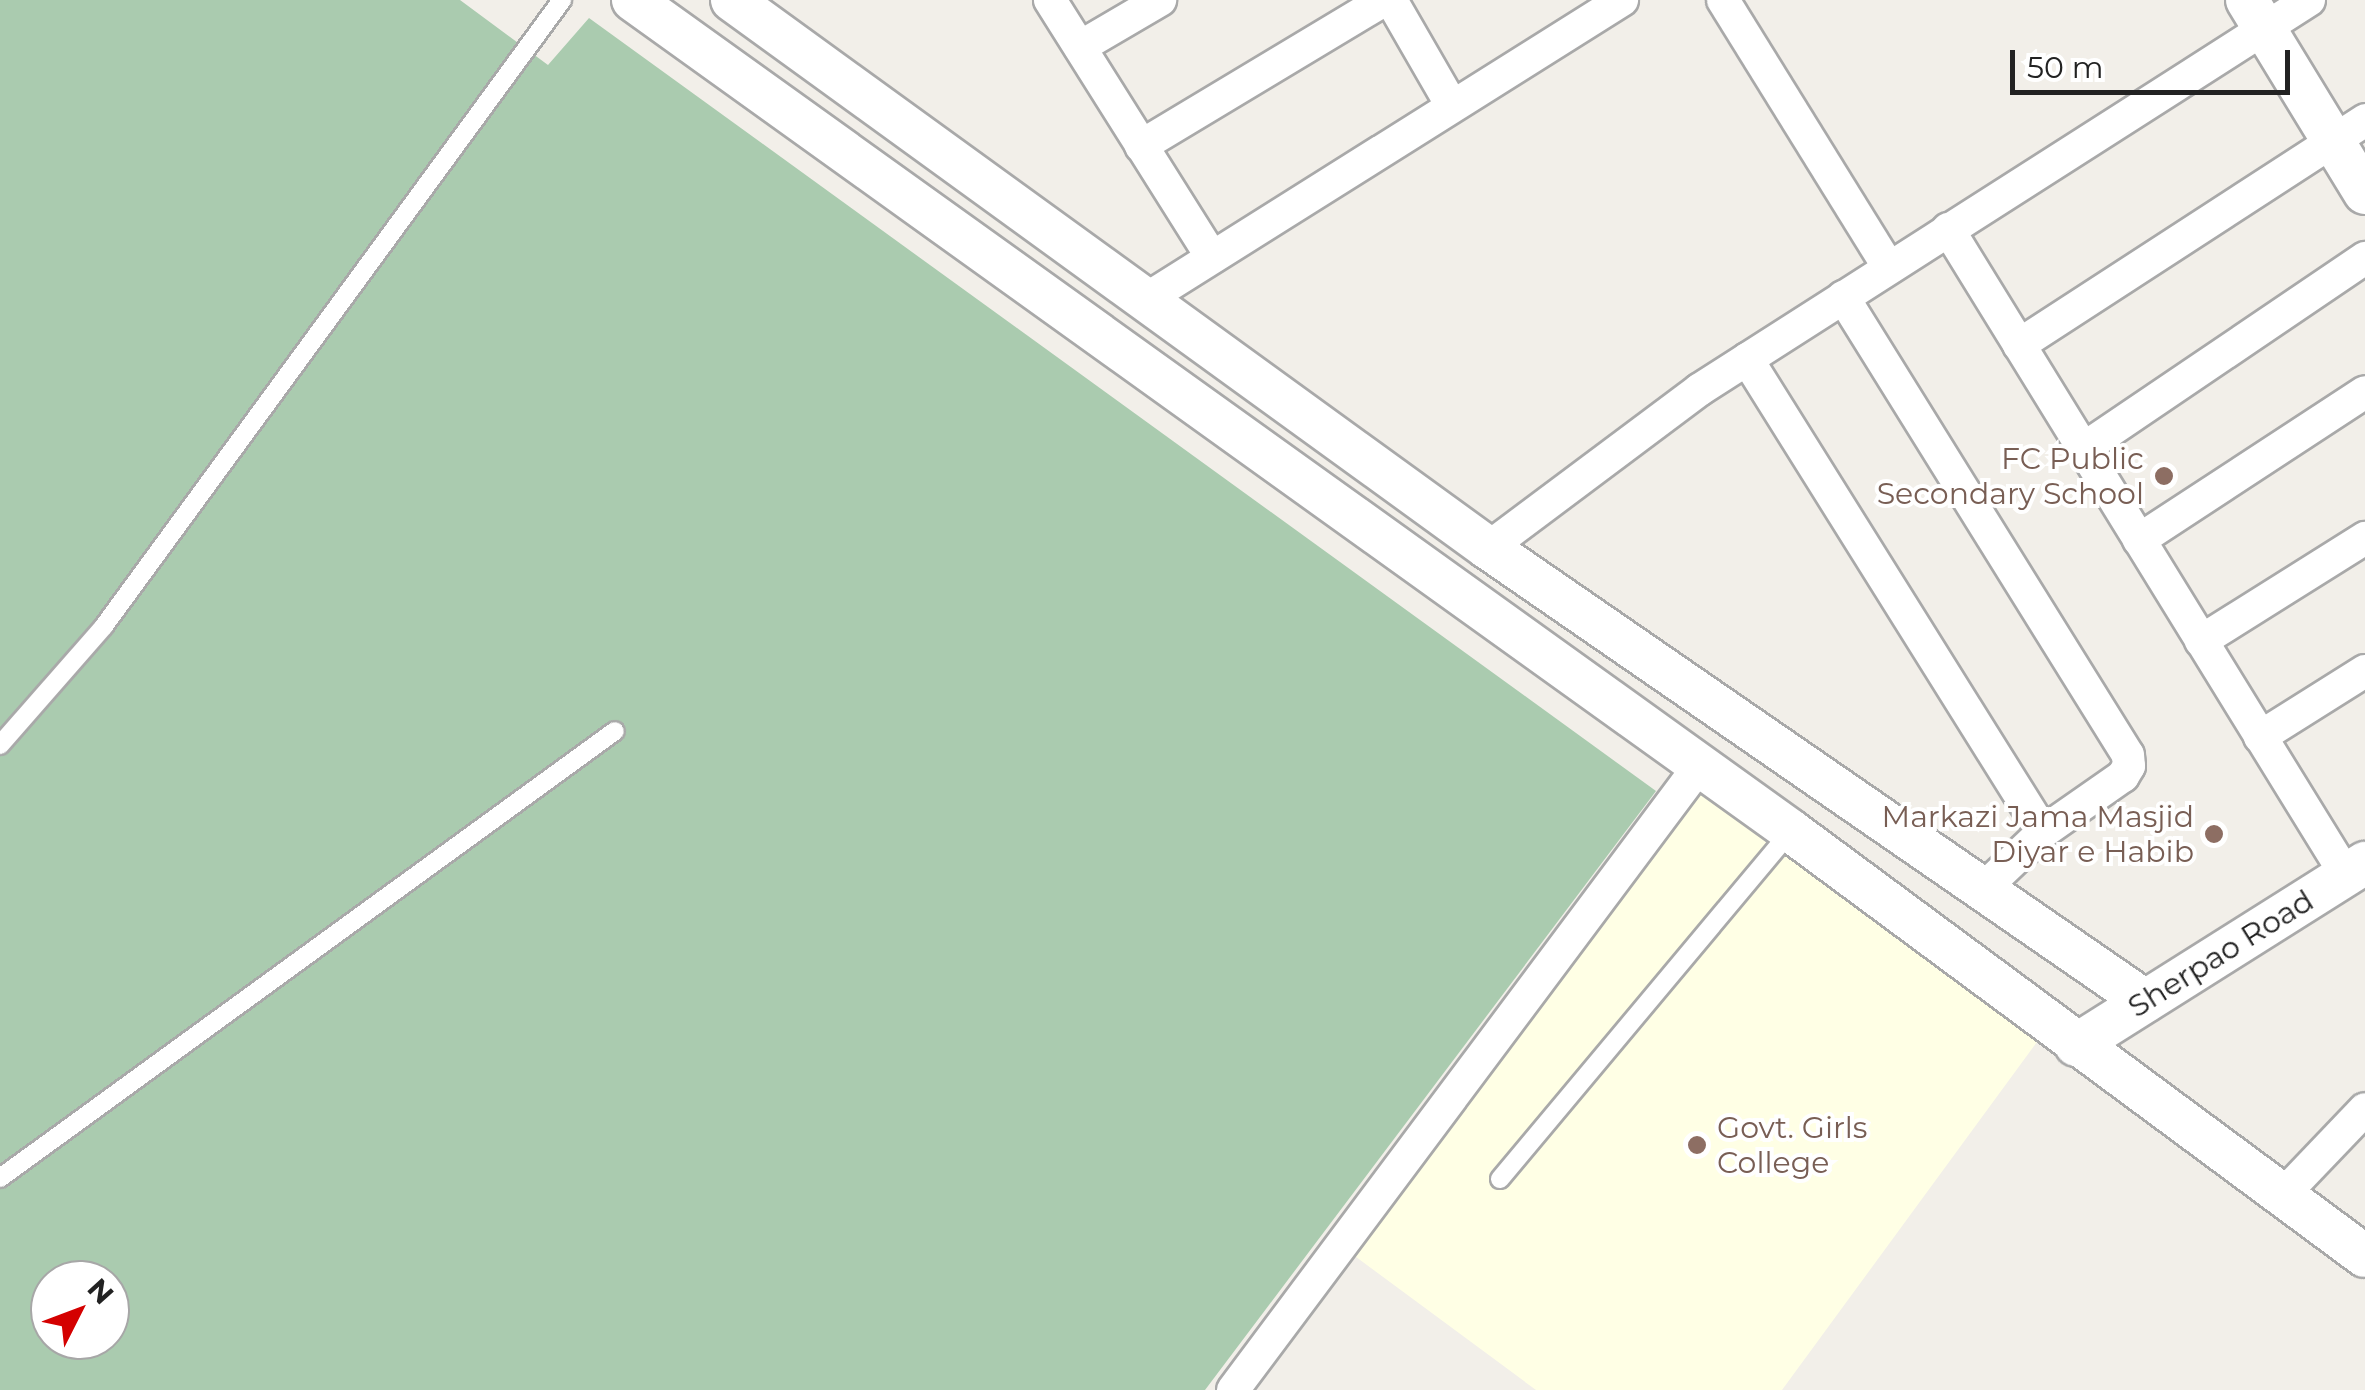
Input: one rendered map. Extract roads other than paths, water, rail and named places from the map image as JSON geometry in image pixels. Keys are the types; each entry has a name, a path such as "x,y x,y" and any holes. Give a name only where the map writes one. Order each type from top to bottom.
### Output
{"street":[{"path":"632,0 1700,765 2365,1256"},
{"path":"1050,0 1212,257"},
{"path":"1080,48 1160,0"},
{"path":"1141,146 1388,0 1451,104"},
{"path":"1148,298 1622,0"},
{"path":"1723,0 1889,268"},
{"path":"1488,548 1747,359 1948,229 2256,14 2310,0"},
{"path":"739,2 1488,548 2146,1002"},
{"path":"2256,14 2349,130 2365,193"},
{"path":"2019,345 2349,130"},
{"path":"1948,229 2260,737 2355,869"},
{"path":"2083,449 2365,258"},
{"path":"1842,297 2128,755 2129,766 2123,776 2043,832 1982,890"},
{"path":"1747,359 2043,832"},
{"path":"2139,540 2365,392"},
{"path":"2202,641 2365,538"},
{"path":"2260,737 2365,672"},
{"path":"1233,1390 1700,765"},
{"name":"Sherpao Road","path":"2076,1045 2355,869"},
{"path":"2282,1196 2365,1109"}],"lane":[{"path":"0,745 104,626 562,0"},
{"path":"0,1178 615,731"},
{"path":"1500,1179 1791,831"}],"place":[{"name":"FC Public Secondary School","path":"2164,476"},
{"name":"Markazi Jama Masjid Diyar e Habib","path":"2214,834"},
{"name":"Govt. Girls College","path":"1697,1145"}]}
